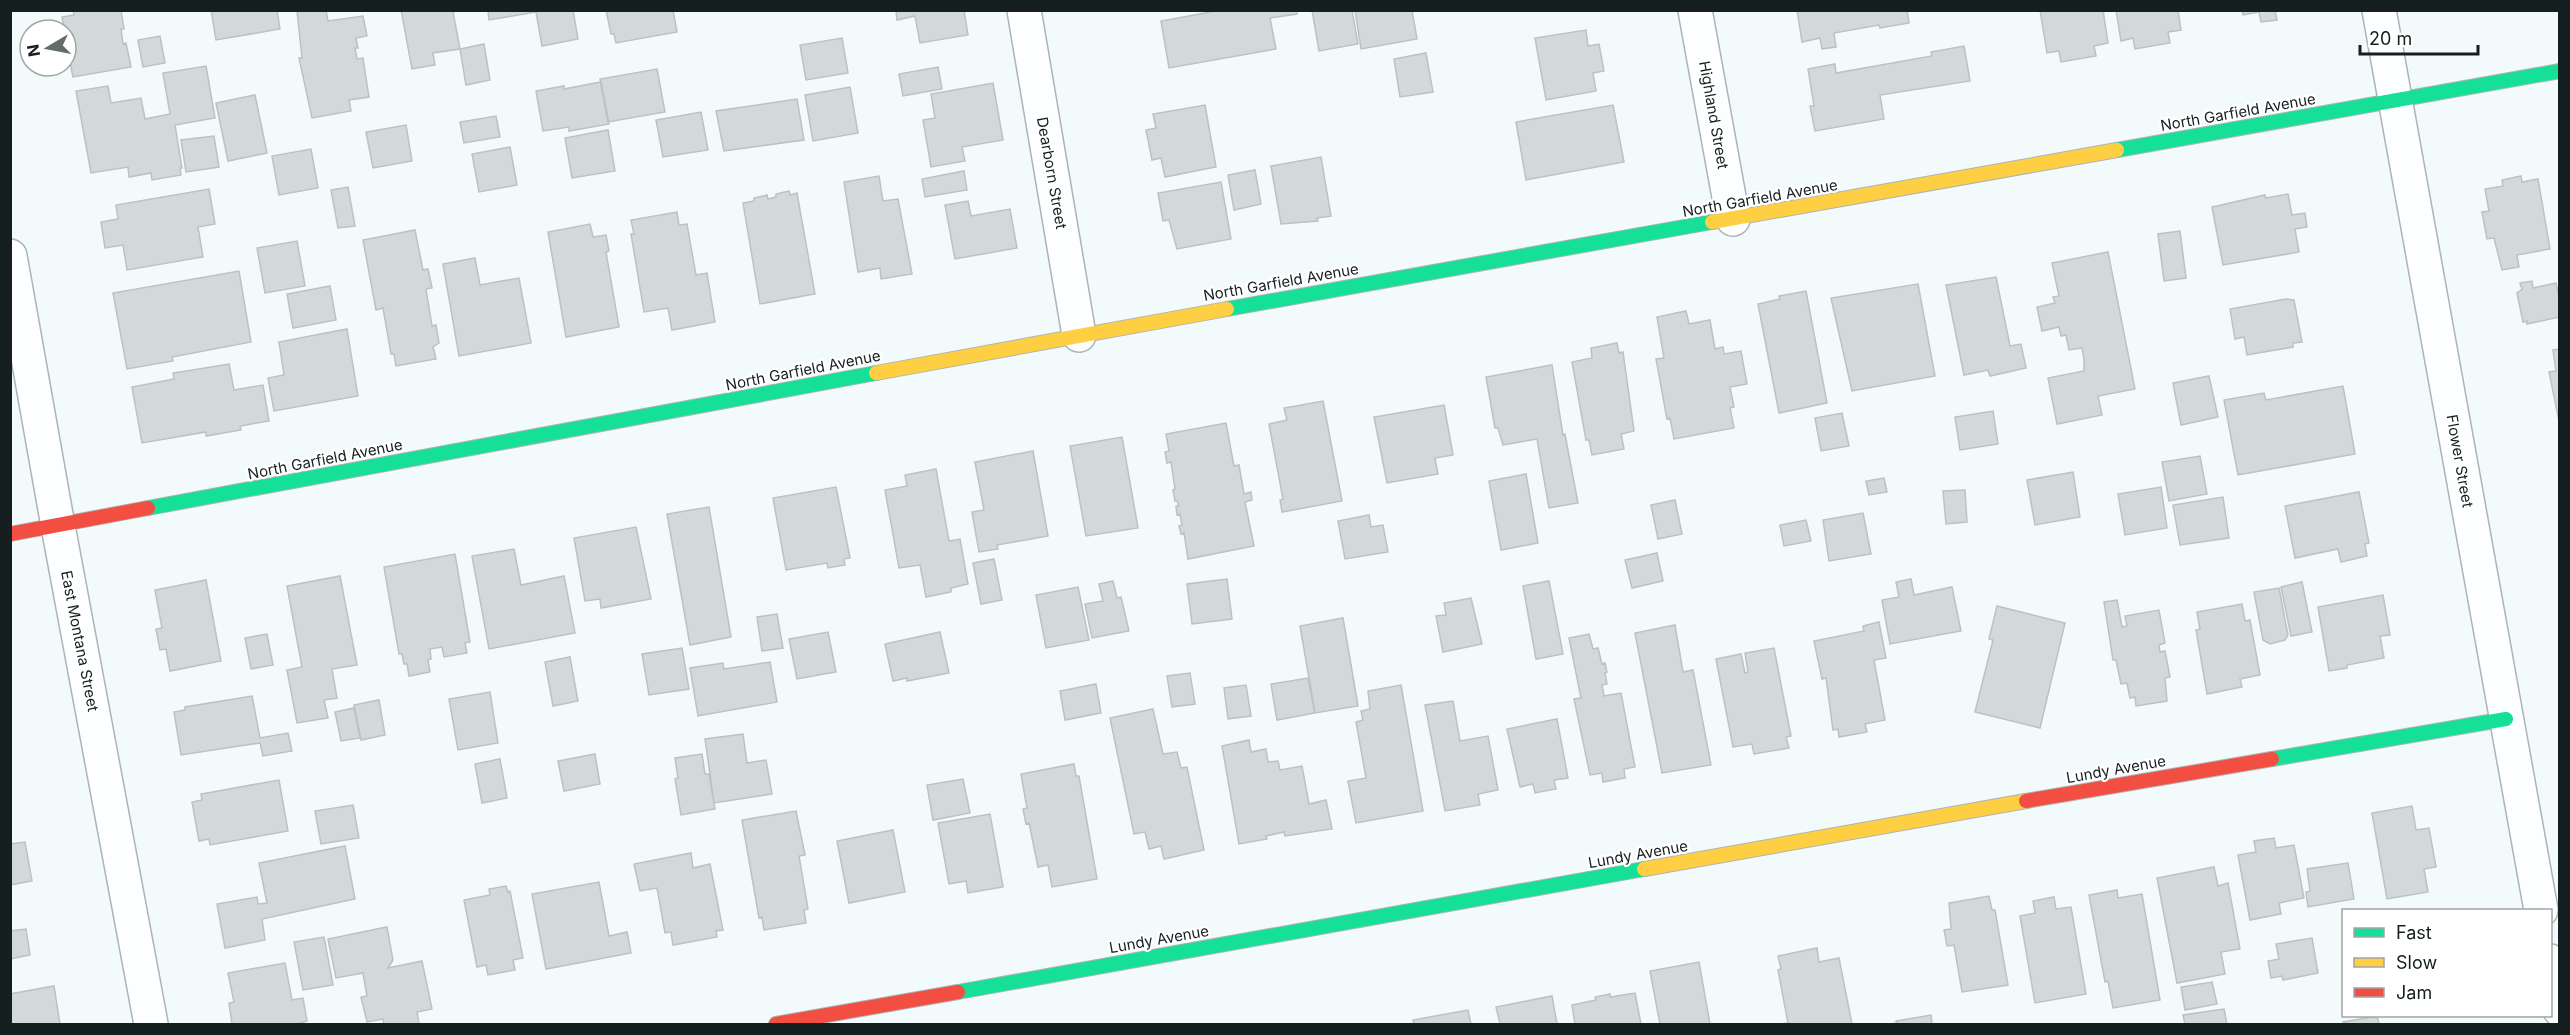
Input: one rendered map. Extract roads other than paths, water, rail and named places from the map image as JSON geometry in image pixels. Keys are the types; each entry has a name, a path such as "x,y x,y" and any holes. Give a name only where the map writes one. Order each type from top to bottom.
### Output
{"street":[{"name":"Dearborn Street","path":"1024,10 1079,335"},
{"name":"Highland Street","path":"1695,10 1733,219"},
{"name":"Flower Street","path":"2379,10 2541,909"},
{"name":"North Garfield Avenue","path":"10,534 1079,335 2559,71"},
{"name":"East Montana Street","path":"10,256 58,526 152,1024"},
{"name":"Lundy Avenue","path":"776,1024 2098,788 2506,720"},
{"path":"2552,972 2559,1010"}]}
